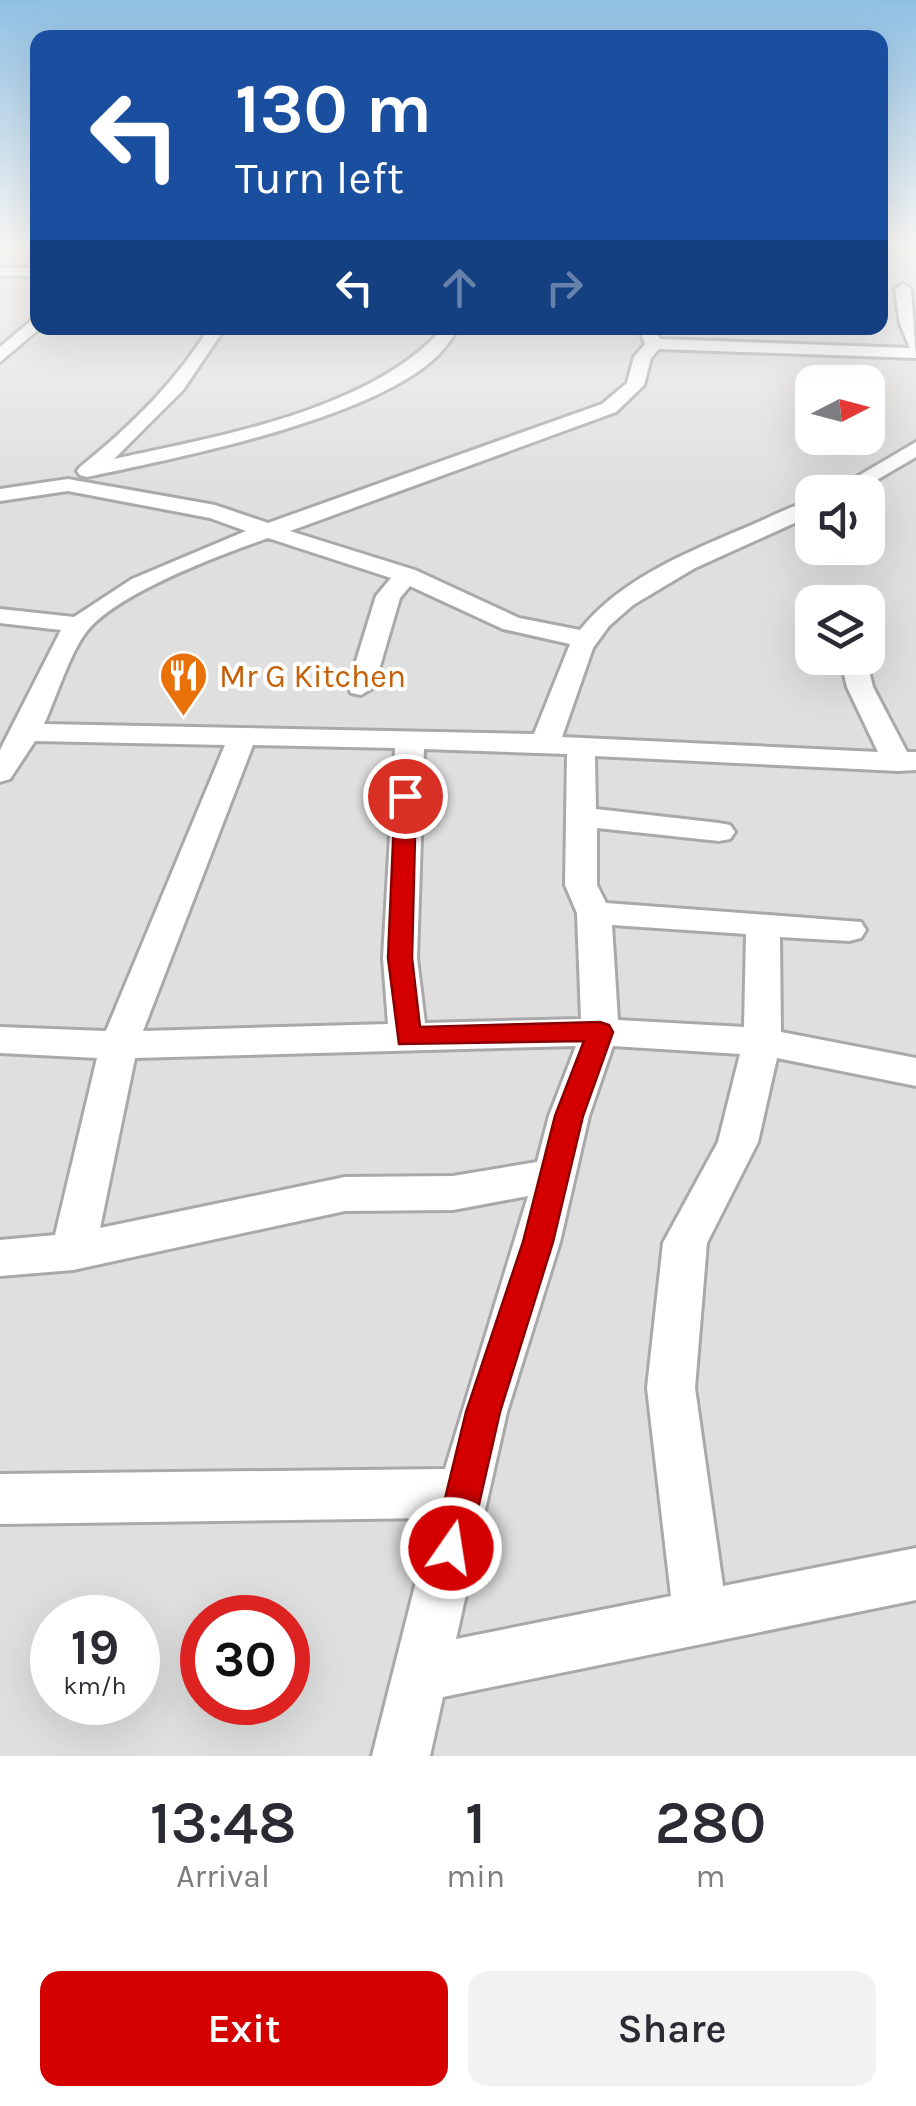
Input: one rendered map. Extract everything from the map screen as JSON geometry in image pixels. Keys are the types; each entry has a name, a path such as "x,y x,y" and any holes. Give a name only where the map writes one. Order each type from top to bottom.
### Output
{"street":[{"path":"0,356 30,329"},
{"path":"68,485 143,426 213,335"},
{"path":"87,471 197,448 349,398 409,372 448,335"},
{"path":"780,335 782,348"},
{"path":"0,773 26,732 75,628 95,610 211,552 588,418 608,408 634,386 651,336 782,348 916,352"},
{"path":"871,475 916,448"},
{"path":"0,496 68,485 215,512 407,575 512,624 584,639"},
{"path":"546,744 584,639 640,587 795,515"},
{"path":"361,688 388,596 407,575"},
{"path":"0,616 63,621 75,628"},
{"path":"857,675 860,687 907,761"},
{"path":"26,732 546,744 907,761"},
{"path":"73,1252 119,1045 242,736"},
{"path":"408,1037 400,958 410,740"},
{"path":"401,1756 483,1412 538,1242 569,1116 600,1032 594,912 582,885 581,746"},
{"path":"581,817 719,832"},
{"path":"594,912 849,930"},
{"path":"700,1618 671,1388 685,1243 738,1142 762,1042 763,922"},
{"path":"0,1040 119,1045 600,1032 762,1042 916,1072"},
{"path":"0,1258 73,1252 345,1194 453,1193 554,1175"},
{"path":"0,1499 464,1492"},
{"path":"422,1674 916,1574"}],"shaded area":[{"path":"0,326 30,326 30,335 888,335 888,326 916,326 916,1756 0,1756"}],"place":[{"name":"Mr G Kitchen","path":"184,718"}],"route":[{"path":"405,796 400,958 408,1037 600,1032 569,1116 538,1242 483,1412 451,1548"}]}
